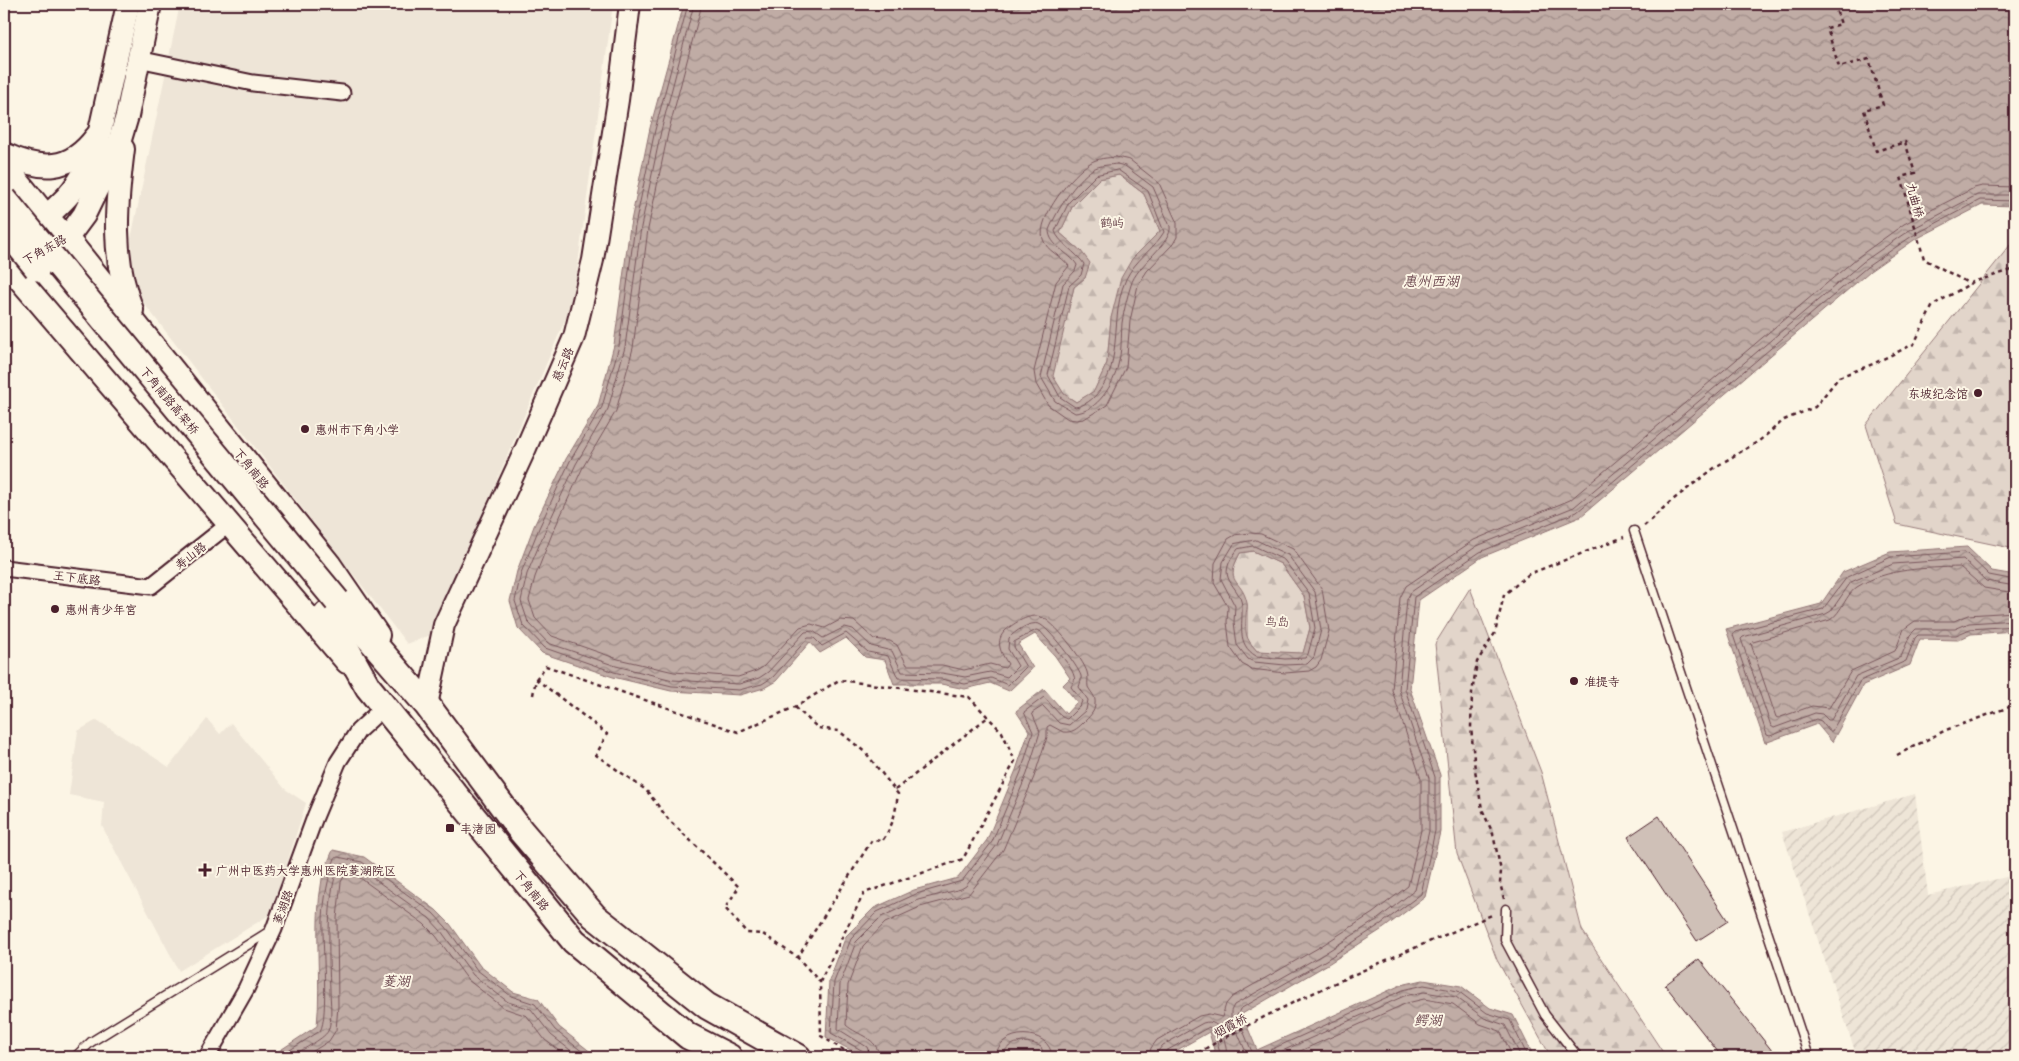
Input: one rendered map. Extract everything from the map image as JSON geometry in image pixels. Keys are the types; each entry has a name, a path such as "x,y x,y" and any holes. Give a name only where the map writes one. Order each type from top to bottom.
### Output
{"main road":[{"name":"下角东路","path":"6,267 46,216 62,203 92,158 101,130 128,4"},
{"name":"下角东路","path":"6,267 67,238 84,215 119,142 127,116 150,4"},
{"path":"127,116 120,171 116,238 122,284 139,328"},
{"path":"4,154 40,166 68,162 87,148 101,130"},
{"name":"下角南路","path":"4,164 46,216 67,238 330,565 427,705 520,831 594,916 706,1006 798,1057"},
{"name":"下角南路高架桥","path":"4,199 332,608"},
{"name":"下角南路高架桥","path":"4,227 332,608"},
{"name":"下角南路","path":"6,267 368,687 574,941 688,1036 729,1057"},
{"name":"下角南路","path":"332,608 427,705"},
{"name":"下角南路","path":"332,608 368,687"}],"street":[{"name":"慈云路","path":"427,705 444,625 526,450 574,337 593,260 618,100 630,4"},
{"path":"138,58 253,83 342,93"},
{"name":"寿山路","path":"151,586 229,524"},
{"name":"王下底路","path":"4,568 151,586"},
{"name":"菱湖路","path":"206,1057 246,990 274,929 315,817 338,762 358,731 384,707"}],"lane":[{"path":"1634,531 1809,1057"},
{"path":"1506,909 1504,940 1544,1015 1578,1057"},
{"path":"75,1057 91,1042 274,929"}],"path":[{"name":"九曲桥","path":"1834,4 1841,24 1827,28 1839,67 1869,59 1883,105 1864,110 1876,152 1905,142 1915,173 1901,177 1924,259 1970,284"},
{"path":"1506,909 1500,882 1501,871 1493,834 1482,809 1475,770 1472,727 1472,693 1477,662 1495,633 1504,595 1529,574 1617,541 1647,524 1670,502 1717,466 1759,441 1784,420 1815,407 1839,377 1873,364 1914,344 1933,305 1970,284 2015,270"},
{"path":"533,694 536,680 546,666 738,732 795,707 839,680 969,696 1002,732 1015,761 963,859 864,893 820,982 821,1036 856,1057"},
{"path":"536,680 607,734 596,755 646,790 669,820 739,887 726,908 747,932 762,934 798,958 820,982"},
{"path":"1897,756 1946,730 2015,705"},
{"path":"795,707 818,728 839,731 866,753 898,794 895,820 890,831 882,841 872,840 798,958"},
{"path":"895,790 988,717"},
{"name":"烟霞桥","path":"1191,1057 1257,1020 1392,958 1506,909"}],"shaded area":[{"path":"180,4 613,4 573,301 431,635 407,644 133,289 131,239"},
{"name":"广州中医药大学惠州医院菱湖院区","path":"207,719 220,734 231,723 285,789 306,803 271,914 179,971 102,826 104,802 69,795 78,731 97,720 169,767"},
{"path":"1915,794 1928,895 2015,875 2015,1057 1857,1057 1782,832"}],"green space":[{"name":"鹤屿","path":"1119,175 1144,194 1160,231 1132,259 1111,318 1107,363 1094,392 1076,402 1064,394 1052,376 1074,287 1085,278 1081,251 1060,233 1073,205 1099,179"},
{"path":"2015,239 2015,549 1897,524 1866,425"},
{"name":"鸟岛","path":"1253,551 1281,564 1304,596 1310,628 1303,654 1257,651 1247,639 1247,604 1232,578 1234,566 1240,553"},
{"path":"1470,588 1541,772 1582,930 1666,1057 1551,1057 1497,960 1457,854 1435,644"}],"water":[{"name":"惠州西湖","path":"684,4 2015,4 2015,206 1982,205 1914,240 1870,271 1580,517 1482,557 1419,600 1410,689 1440,775 1440,832 1425,897 1384,928 1328,964 1242,1014 1257,1050 1401,985 1423,980 1461,986 1490,1008 1513,1015 1534,1057 1216,1057 1209,1032 1165,1057 1038,1057 1030,1054 980,1057 864,1057 826,1037 829,981 846,936 874,908 914,890 958,878 987,840 1016,770 1029,731 1016,711 1044,689 1066,714 1077,702 1063,685 1070,678 1055,656 1035,634 1018,644 1033,668 1009,691 990,683 965,689 941,684 894,684 885,660 865,657 846,638 820,653 810,642 776,681 764,688 740,695 671,691 613,677 542,653 518,628 510,601 517,571 534,526 566,459 598,406 614,345 630,226 650,128","holes":["1119,175 1144,194 1160,231 1132,259 1121,278 1111,318 1107,363 1094,391 1076,402 1064,394 1053,376 1074,287 1085,278 1090,263 1081,251 1060,233 1073,205 1099,179","1253,551 1281,564 1304,596 1310,628 1303,653 1257,651 1248,639 1246,626 1247,603 1245,595 1235,581 1233,571 1240,553"]},
{"path":"1967,547 1992,571 2015,575 2015,631 1971,634 1958,640 1920,639 1910,665 1863,685 1832,742 1817,724 1765,743 1726,629 1821,604 1843,572 1890,552"},
{"name":"菱湖","path":"333,850 364,857 436,910 450,924 480,966 513,992 538,999 559,1027 597,1057 270,1057 317,1026 319,897 323,876"}],"building":[{"path":"1659,816 1728,921 1697,941 1628,837"},
{"path":"1699,959 1777,1057 1722,1057 1665,985"}],"place":[{"name":"东坡纪念馆","path":"1978,393"},
{"name":"惠州市下角小学","path":"305,429"},
{"name":"惠州青少年宫","path":"55,609"},
{"name":"准提寺","path":"1574,681"},
{"name":"丰渚园","path":"450,828"},
{"name":"广州中医药大学惠州医院菱湖院区","path":"205,870"}],"water label":[{"name":"鳄湖","path":"1428,1019"}]}
